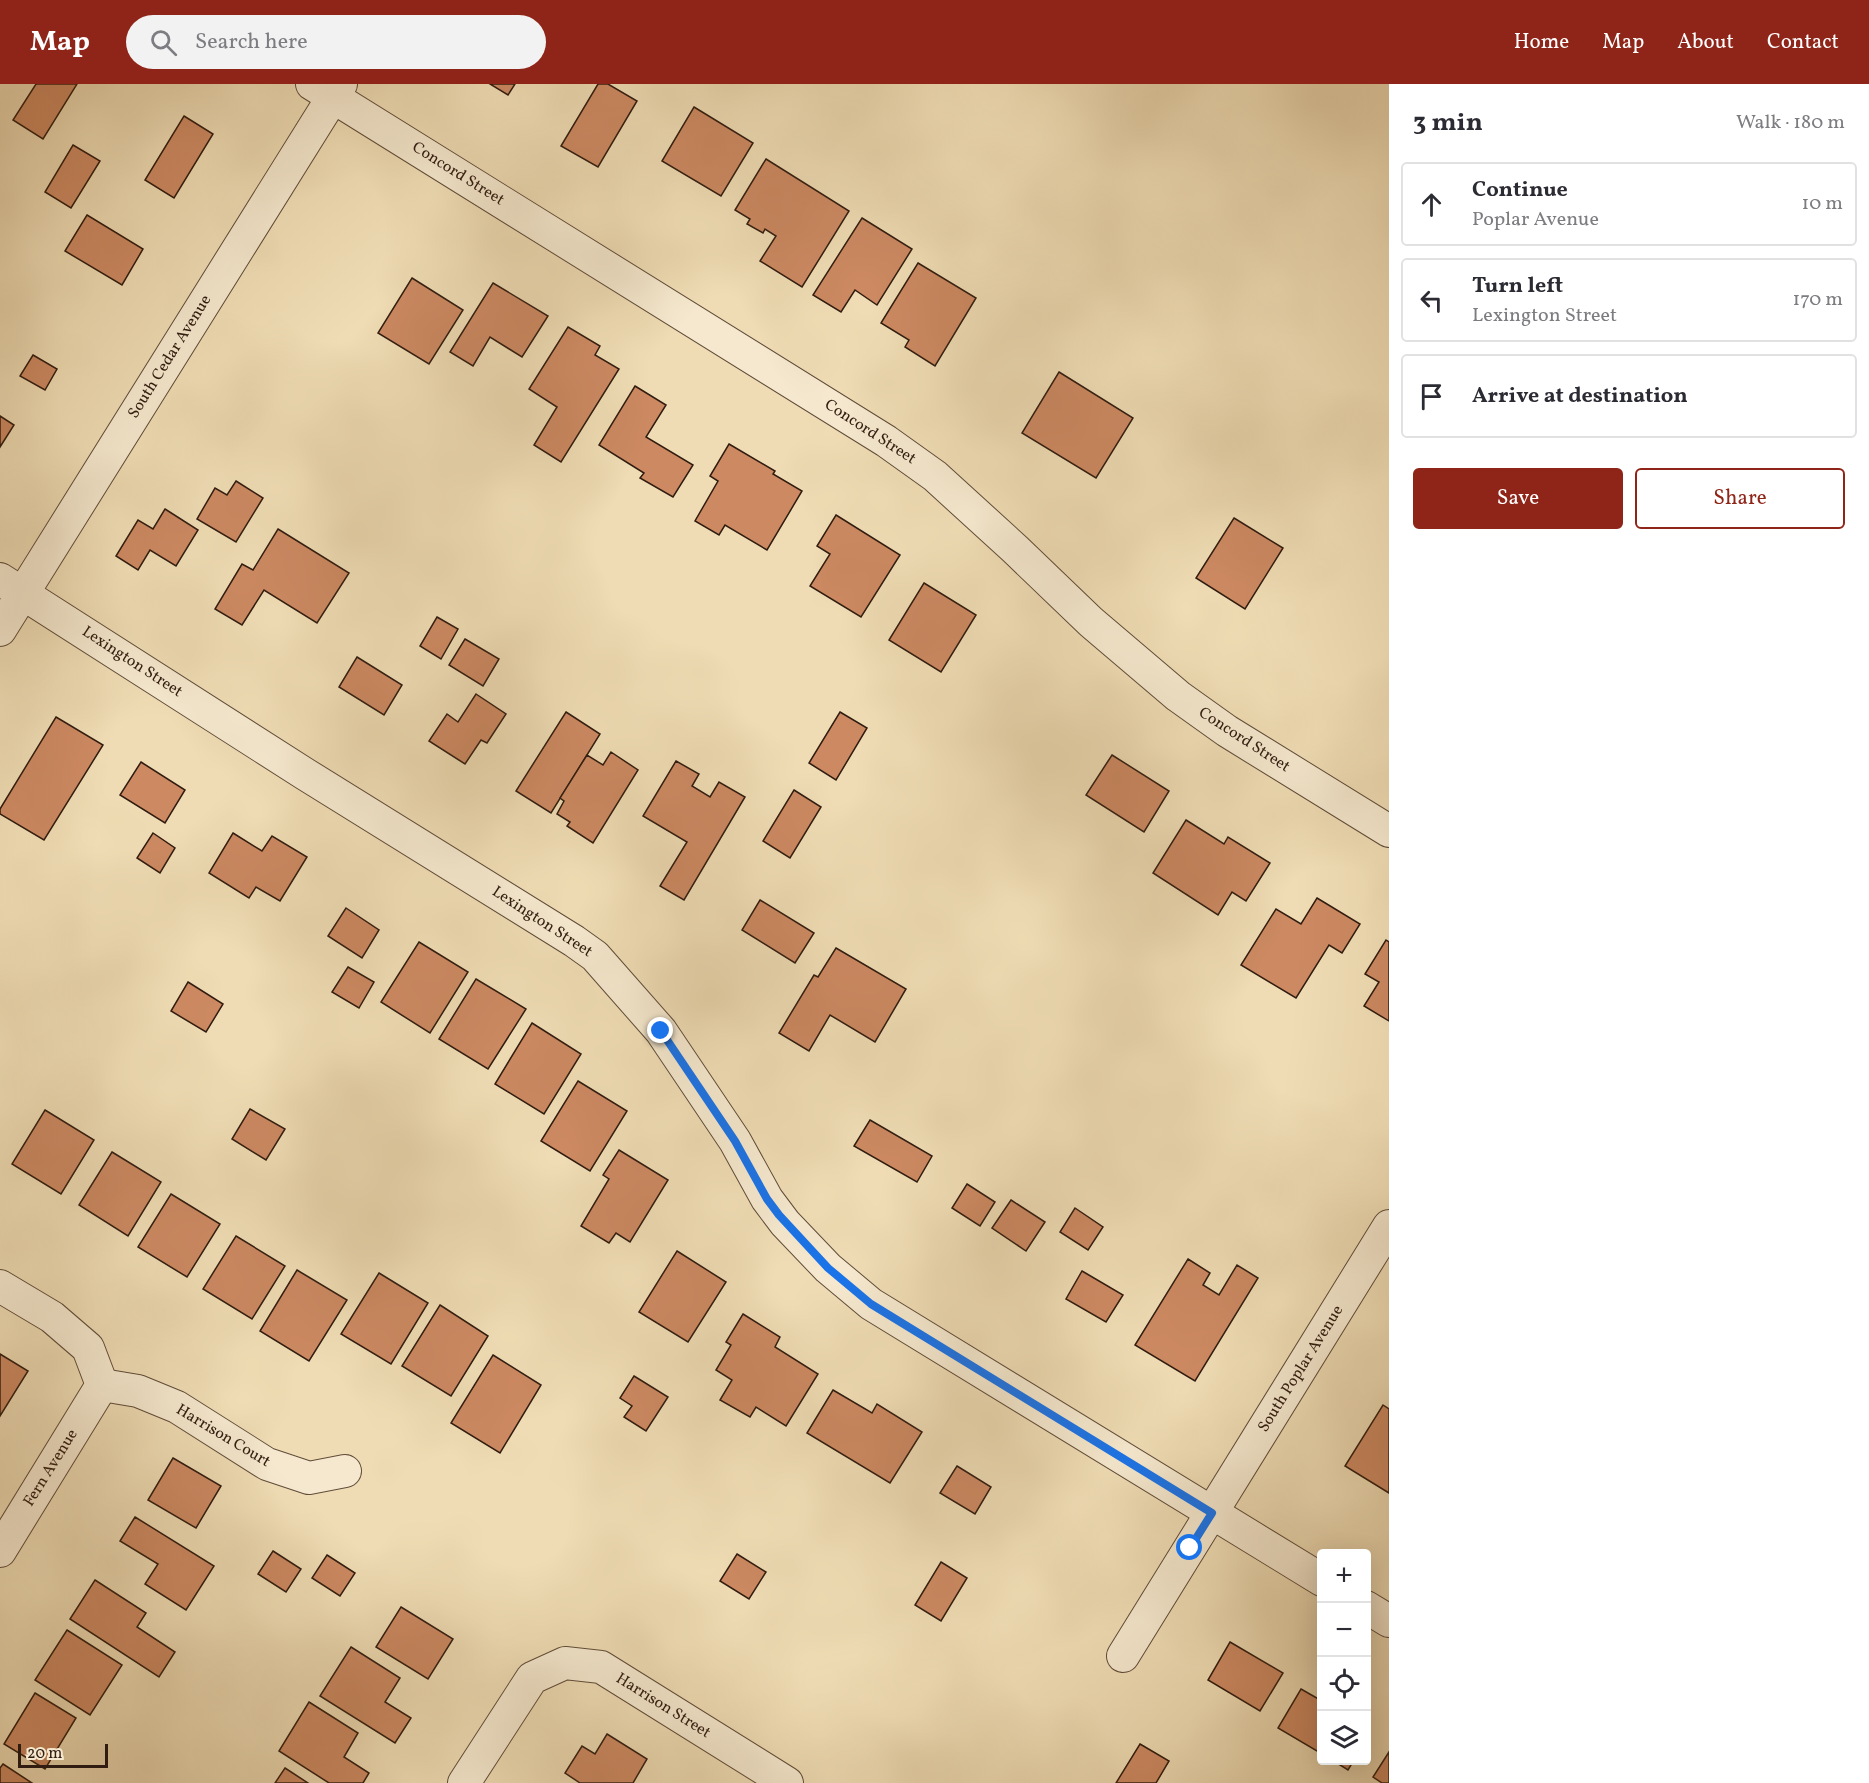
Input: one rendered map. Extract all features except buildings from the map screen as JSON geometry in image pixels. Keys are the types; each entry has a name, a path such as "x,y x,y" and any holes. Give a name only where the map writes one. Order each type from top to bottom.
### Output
{"street":[{"name":"South Cedar Avenue","path":"0,630 11,586 329,88"},
{"name":"Concord Street","path":"329,88 886,441 935,476 1090,622 1178,696 1227,731 1389,831"},
{"name":"Lexington Street","path":"11,586 305,774 574,940 595,956 661,1031 735,1141 773,1207 828,1268 871,1304 1317,1577"},
{"name":"South Poplar Avenue","path":"1123,1656 1389,1226"},
{"path":"0,1286 52,1317 88,1348 102,1385"},
{"name":"Harrison Court","path":"102,1385 138,1391 177,1407 267,1464 309,1478 345,1471"},
{"name":"Fern Avenue","path":"0,1551 102,1385"},
{"path":"1371,1610 1389,1621"},
{"name":"Harrison Street","path":"464,1783 532,1678 565,1663 601,1667 787,1783"}],"route":[{"path":"661,1031 735,1141 767,1199 785,1223 828,1268 871,1304 1212,1513 1190,1548"}]}
